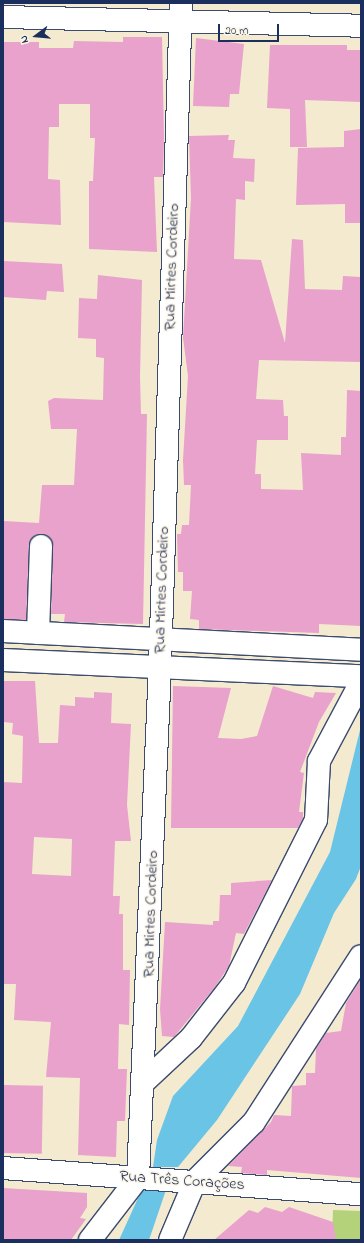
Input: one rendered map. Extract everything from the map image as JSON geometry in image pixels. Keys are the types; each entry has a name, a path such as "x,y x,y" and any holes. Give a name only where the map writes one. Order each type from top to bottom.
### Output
{"street":[{"path":"3,17 181,12 361,26"},
{"name":"Rua Mirtes Cordeiro","path":"138,1178 145,1081 181,12"},
{"path":"38,634 41,546"},
{"path":"3,631 160,641 361,650"},
{"path":"3,660 361,676"},
{"path":"145,1081 191,1038 234,983 316,820 319,761 361,682"},
{"path":"170,1240 195,1181 254,1122 361,956"},
{"name":"Rua Três Corações","path":"3,1168 361,1194"},
{"path":"90,1240 138,1178"}],"green space":[{"path":"333,1210 361,1211 360,1240 332,1240"}],"water":[{"path":"361,726 361,866 356,879 334,913 300,994 217,1120 178,1167 153,1167 157,1140 173,1096 238,1026 330,852"},
{"path":"168,1184 149,1240 119,1240 144,1185"}],"building":[{"path":"123,37 162,37 164,137 163,177 154,177 157,252 89,249 89,181 93,181 95,138 90,138 90,104 59,104 59,127 49,127 48,179 60,180 61,225 3,222 3,42 39,42 39,48 73,48 74,41 123,42"},
{"path":"196,38 244,44 239,94 230,94 229,107 193,106"},
{"path":"270,45 347,45 347,50 361,50 361,102 305,100 307,147 290,147 290,109 267,108"},
{"path":"361,129 361,223 345,223 345,204 296,205 298,148 344,147 344,131"},
{"path":"229,135 228,140 235,140 233,158 255,159 254,182 245,181 245,200 236,199 234,259 261,260 285,343 292,239 303,240 305,289 342,290 343,276 361,277 361,362 259,360 256,399 283,400 284,416 288,416 288,440 257,440 255,474 261,474 261,489 303,490 301,453 341,455 341,437 346,437 347,390 361,391 361,626 319,624 319,633 199,629 199,620 190,619 192,591 183,591 183,572 178,572 177,534 181,534 182,525 189,525 191,485 184,485 183,460 188,376 183,338 191,198 189,136"},
{"path":"3,261 62,264 64,292 47,291 46,300 3,297"},
{"path":"98,275 142,280 140,377 141,414 147,414 143,624 64,622 65,614 51,614 53,546 52,540 42,534 35,535 29,545 26,620 3,619 3,521 39,523 42,485 74,485 77,429 51,429 48,401 54,398 103,400 104,358 96,357 96,339 78,338 79,298 97,299"},
{"path":"3,681 35,681 39,743 58,743 60,705 75,706 75,697 94,698 94,692 112,693 111,723 131,724 127,805 131,841 115,841 113,896 120,896 119,914 123,914 123,970 130,970 129,1025 119,1024 118,1069 127,1069 125,1121 117,1121 116,1157 78,1155 80,1078 46,1077 51,1022 14,1020 16,984 3,984 3,782 22,783 23,736 12,734 13,723 3,722","holes":["34,837 72,839 71,876 32,874"]},
{"path":"173,686 231,688 218,738 241,739 257,736 273,686 313,698 315,692 336,693 319,722 300,772 304,773 299,812 303,812 303,819 298,828 171,828"},
{"path":"272,880 244,934 236,933 229,966 215,987 174,1037 162,1036 160,1009 165,922 213,925 213,921 219,921 220,895 231,895 231,883"},
{"path":"361,979 361,1178 267,1170 267,1175 241,1173 242,1167 228,1166 271,1122 274,1115 291,1116 292,1086 306,1085 306,1073 315,1073 316,1049 326,1033 341,1031 346,1003"},
{"path":"3,1085 43,1086 42,1154 3,1153"},
{"path":"3,1188 87,1193 87,1207 80,1218 86,1219 71,1240 3,1240"},
{"path":"265,1207 282,1212 289,1207 333,1222 336,1240 214,1240 249,1210 258,1213"}]}
